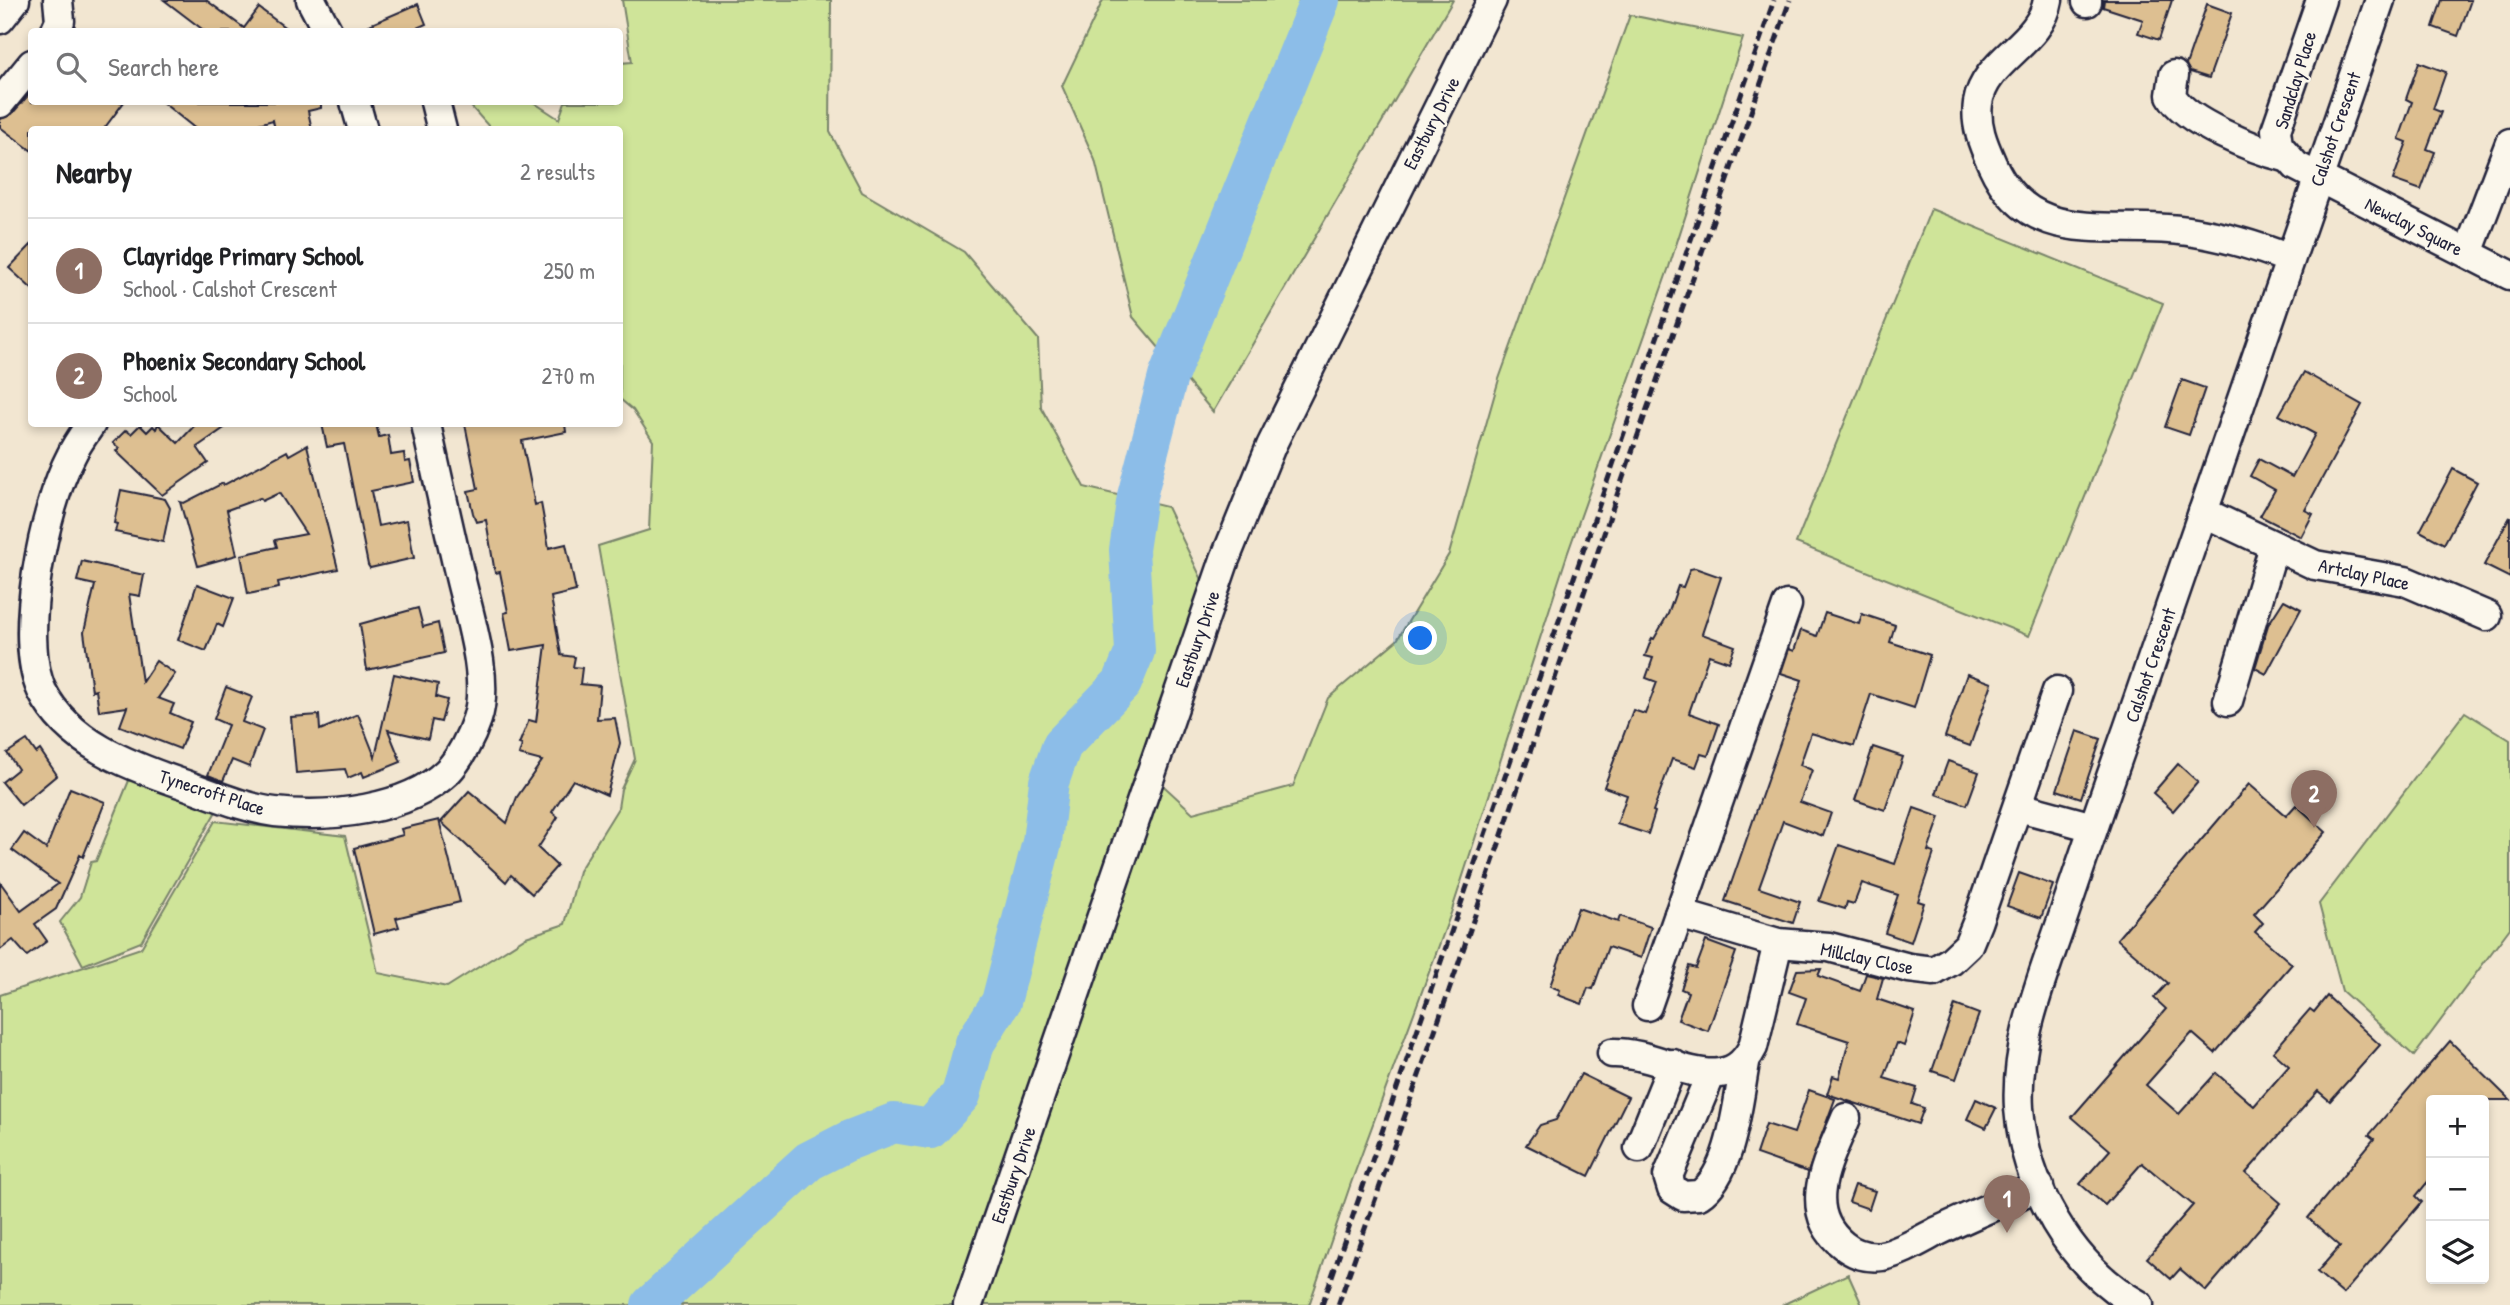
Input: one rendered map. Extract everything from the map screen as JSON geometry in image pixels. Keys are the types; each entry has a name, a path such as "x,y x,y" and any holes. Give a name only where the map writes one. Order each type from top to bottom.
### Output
{"street":[{"path":"0,19 15,0"},
{"path":"57,28 60,21 58,0"},
{"name":"Eastbury Drive","path":"968,1305 1225,559 1271,446 1492,0"},
{"path":"2048,0 2045,14 2034,31 1984,83 1979,101 1977,120 1983,144 2000,181 2016,201 2066,226 2188,230 2252,244 2290,259"},
{"name":"Calshot Crescent","path":"2139,1305 2122,1296 2078,1256 2048,1209 2025,1150 2019,1105 2024,1037 2093,827 2380,0"},
{"name":"Sandclay Place","path":"2314,2 2276,130 2278,145 2285,157 2318,177"},
{"path":"0,103 28,69"},
{"path":"2174,75 2171,95 2183,109 2252,147 2285,157"},
{"path":"356,105 362,126"},
{"path":"436,105 441,126"},
{"path":"2468,253 2510,143"},
{"name":"Newclay Square","path":"2318,177 2510,275"},
{"name":"Tynecroft Place","path":"89,427 70,457 57,493 38,569 31,620 32,646 42,690 59,718 84,740 127,763 233,801 273,812 313,814 358,809 424,788 448,771 465,745 478,717 479,662 427,427"},
{"name":"Artclay Place","path":"2203,512 2315,565 2405,581 2487,616"},
{"path":"2228,701 2274,546"},
{"path":"1647,1006 1787,606"},
{"name":"Millclay Close","path":"1679,914 1778,943 1829,947 1909,968 1934,971 1951,961 1968,945 2057,691"},
{"path":"2018,807 2093,827"},
{"path":"1710,1076 1668,1176 1672,1189 1683,1196 1699,1195 1715,1181 1731,1136 1745,1063 1756,1032 1778,943"},
{"path":"1612,1053 1644,1055 1710,1076 1727,1074 1745,1063"},
{"path":"1639,1148 1673,1064"},
{"path":"1846,1118 1823,1177 1819,1197 1821,1217 1830,1235 1854,1254 1881,1256 1911,1245 2039,1186"}],"green space":[{"path":"622,0 831,0 830,132 862,192 964,252 1038,339 1041,407 1084,487 1167,507 1205,586 1141,765 1193,813 1293,786 1328,698 1397,640 1449,554 1499,379 1630,15 1743,38 1669,267 1567,555 1451,913 1309,1305 0,1305 0,995 141,948 215,821 345,836 378,973 447,987 526,937 565,924 579,871 618,808 621,789 635,759 598,546 649,530 653,441 633,410 623,402 623,126 488,126 470,105 538,105 559,119 564,105 623,105 623,63 632,62"},
{"path":"1103,0 1453,0 1213,412 1133,317 1095,160 1062,86"},
{"path":"1931,209 2163,303 2029,636 1796,543"},
{"path":"2465,712 2510,740 2510,928 2414,1056 2342,991 2319,904"},
{"path":"130,778 218,808 141,942 83,965 60,922 80,897 91,862 96,861"},
{"path":"1848,1274 1862,1305 1782,1305"}],"building":[{"path":"164,0 206,0 244,28 201,28"},
{"path":"2104,0 2172,0 2159,40 2138,33 2143,20 2103,7"},
{"path":"2442,0 2471,0 2458,36 2433,27"},
{"path":"418,4 426,24 417,28 362,28"},
{"path":"2207,4 2232,13 2209,78 2190,72 2186,65"},
{"path":"259,8 286,28 244,28"},
{"path":"2419,62 2446,72 2433,109 2441,112 2427,149 2435,152 2421,190 2393,180 2407,142 2399,139 2412,102 2406,99"},
{"path":"28,96 28,105 122,105 106,126 28,126 28,148 0,127 0,119 12,114"},
{"path":"166,105 321,105 321,108 308,111 311,126 274,126 273,120 251,126 192,126"},
{"path":"28,248 28,285 9,268"},
{"path":"2304,372 2362,405 2305,510 2313,514 2301,537 2260,516 2275,490 2250,476 2259,459 2292,477 2315,434 2279,415"},
{"path":"2182,380 2205,388 2189,435 2165,427"},
{"path":"138,427 147,432 152,427 161,427 178,443 193,427 226,427 197,447 208,463 162,495 116,451 119,448 113,443 126,430 131,434"},
{"path":"323,427 377,427 379,437 388,435 391,455 404,453 405,462 410,461 414,482 371,491 378,526 407,520 414,558 370,568 344,444 327,447"},
{"path":"466,427 565,427 566,432 522,441 535,505 541,503 549,548 566,544 576,591 551,597 561,655 575,657 573,667 582,668 580,684 600,686 597,719 615,718 620,743 607,795 573,780 552,812 558,817 538,848 557,866 532,894 511,875 506,882 441,822 469,791 507,823 517,797 542,761 519,755 522,745 519,744 529,720 536,722 546,645 511,651 504,613 508,612 500,572 495,573 486,520 476,522 468,491 478,489"},
{"path":"307,445 338,569 278,582 279,588 248,594 241,555 277,547 275,540 306,534 279,493 262,501 260,498 227,510 237,555 198,566 180,502 184,503 223,483 224,485 287,451 289,455"},
{"path":"2453,469 2477,482 2444,544 2420,531"},
{"path":"121,490 165,499 170,508 163,542 115,532 117,524 114,523"},
{"path":"2510,517 2510,578 2484,565"},
{"path":"82,561 144,575 140,596 129,594 142,682 156,661 175,674 158,698 174,704 170,713 191,722 180,749 120,726 127,707 99,711 96,690 92,691 84,632 95,585 77,581"},
{"path":"1695,568 1721,577 1702,634 1735,646 1729,662 1709,655 1689,713 1719,724 1708,756 1701,754 1696,767 1672,759 1653,811 1655,812 1648,834 1617,824 1627,795 1604,787 1633,710 1645,714 1657,682 1646,678 1653,658 1645,656 1652,638 1654,639 1668,614 1678,586 1683,587 1690,569"},
{"path":"197,584 234,598 223,627 217,624 206,651 178,640"},
{"path":"2284,600 2301,609 2266,674 2255,668 2268,625"},
{"path":"418,608 423,627 438,623 444,653 367,670 360,624"},
{"path":"1825,613 1859,624 1862,614 1895,625 1890,642 1930,655 1914,708 1871,694 1854,746 1811,733 1800,765 1812,770 1800,802 1831,813 1823,836 1783,821 1759,888 1800,902 1793,923 1725,901 1802,680 1781,673 1789,649 1794,651 1801,630 1817,636"},
{"path":"394,674 438,684 436,697 447,700 441,722 432,720 428,739 388,730 401,762 364,777 362,772 348,778 345,769 296,773 291,717 319,715 320,730 358,714 375,757"},
{"path":"1967,674 1992,683 1970,746 1945,737"},
{"path":"226,687 252,697 242,722 263,730 249,767 232,760 223,781 208,775 228,725 214,719"},
{"path":"2077,731 2101,739 2081,798 2057,790"},
{"path":"27,740 36,753 40,750 57,775 21,805 2,782 18,769 7,753"},
{"path":"1873,747 1903,757 1885,810 1855,800"},
{"path":"1948,761 1979,772 1967,805 1936,794"},
{"path":"2178,764 2198,782 2173,811 2153,793"},
{"path":"2249,784 2286,816 2296,805 2326,832 2254,914 2263,923 2255,932 2292,964 2215,1053 2192,1033 2146,1085 2179,1114 2216,1073 2254,1106 2289,1066 2273,1052 2310,1009 2314,1012 2327,996 2380,1045 2330,1101 2318,1091 2246,1173 2281,1203 2206,1291 2180,1269 2171,1279 2147,1258 2193,1205 2142,1163 2105,1205 2080,1184 2110,1150 2072,1117 2166,1009 2154,998 2168,983 2117,939"},
{"path":"70,788 105,802 83,857 80,855 56,909 35,924 47,941 27,956 13,940 0,950 0,882 21,911 58,884 12,850 24,833 46,849"},
{"path":"1914,808 1940,817 1928,851 1934,853 1918,901 1924,903 1911,942 1885,933 1898,895 1862,883 1854,904 1847,902 1845,909 1819,901 1839,845 1895,864"},
{"path":"439,820 460,902 396,918 399,927 374,934 354,848 403,835 401,829"},
{"path":"2019,873 2053,885 2041,918 2007,906"},
{"path":"1578,908 1618,922 1620,916 1651,927 1641,958 1608,947 1593,989 1588,988 1582,1004 1558,995 1560,990 1550,986"},
{"path":"1706,941 1736,952 1708,1031 1678,1020 1688,992 1681,989 1689,966 1696,968"},
{"path":"1821,969 1818,976 1860,991 1866,974 1883,978 1877,999 1915,1012 1904,1046 1897,1043 1884,1078 1917,1088 1912,1104 1924,1108 1918,1124 1827,1094 1833,1076 1839,1078 1849,1041 1797,1024 1806,998 1789,992 1797,970"},
{"path":"1955,1005 1979,1014 1956,1079 1932,1071"},
{"path":"2450,1041 2510,1100 2489,1100 2489,1095 2426,1095 2426,1184 2416,1196 2422,1202 2343,1294 2317,1272 2340,1246 2308,1218 2374,1139 2369,1135"},
{"path":"1581,1074 1628,1097 1589,1176 1526,1145 1540,1125 1556,1120"},
{"path":"1809,1090 1835,1099 1808,1172 1756,1154 1766,1124 1794,1133"},
{"path":"1976,1099 1996,1108 1986,1128 1967,1119"},
{"path":"1855,1185 1875,1191 1869,1209 1849,1202"}],"waterway":[{"path":"651,1305 809,1161 850,1140 894,1123 930,1129 961,1095 975,1043 1001,1002 1042,842 1049,782 1062,745 1122,683 1135,651 1129,550 1137,496 1168,377 1320,0"}],"railway":[{"path":"1322,1305 1774,0"},
{"path":"1338,1305 1458,965 1617,495 1790,0"}],"place":[{"name":"Phoenix Secondary School","path":"2314,828"},
{"name":"Clayridge Primary School","path":"2007,1233"}]}
